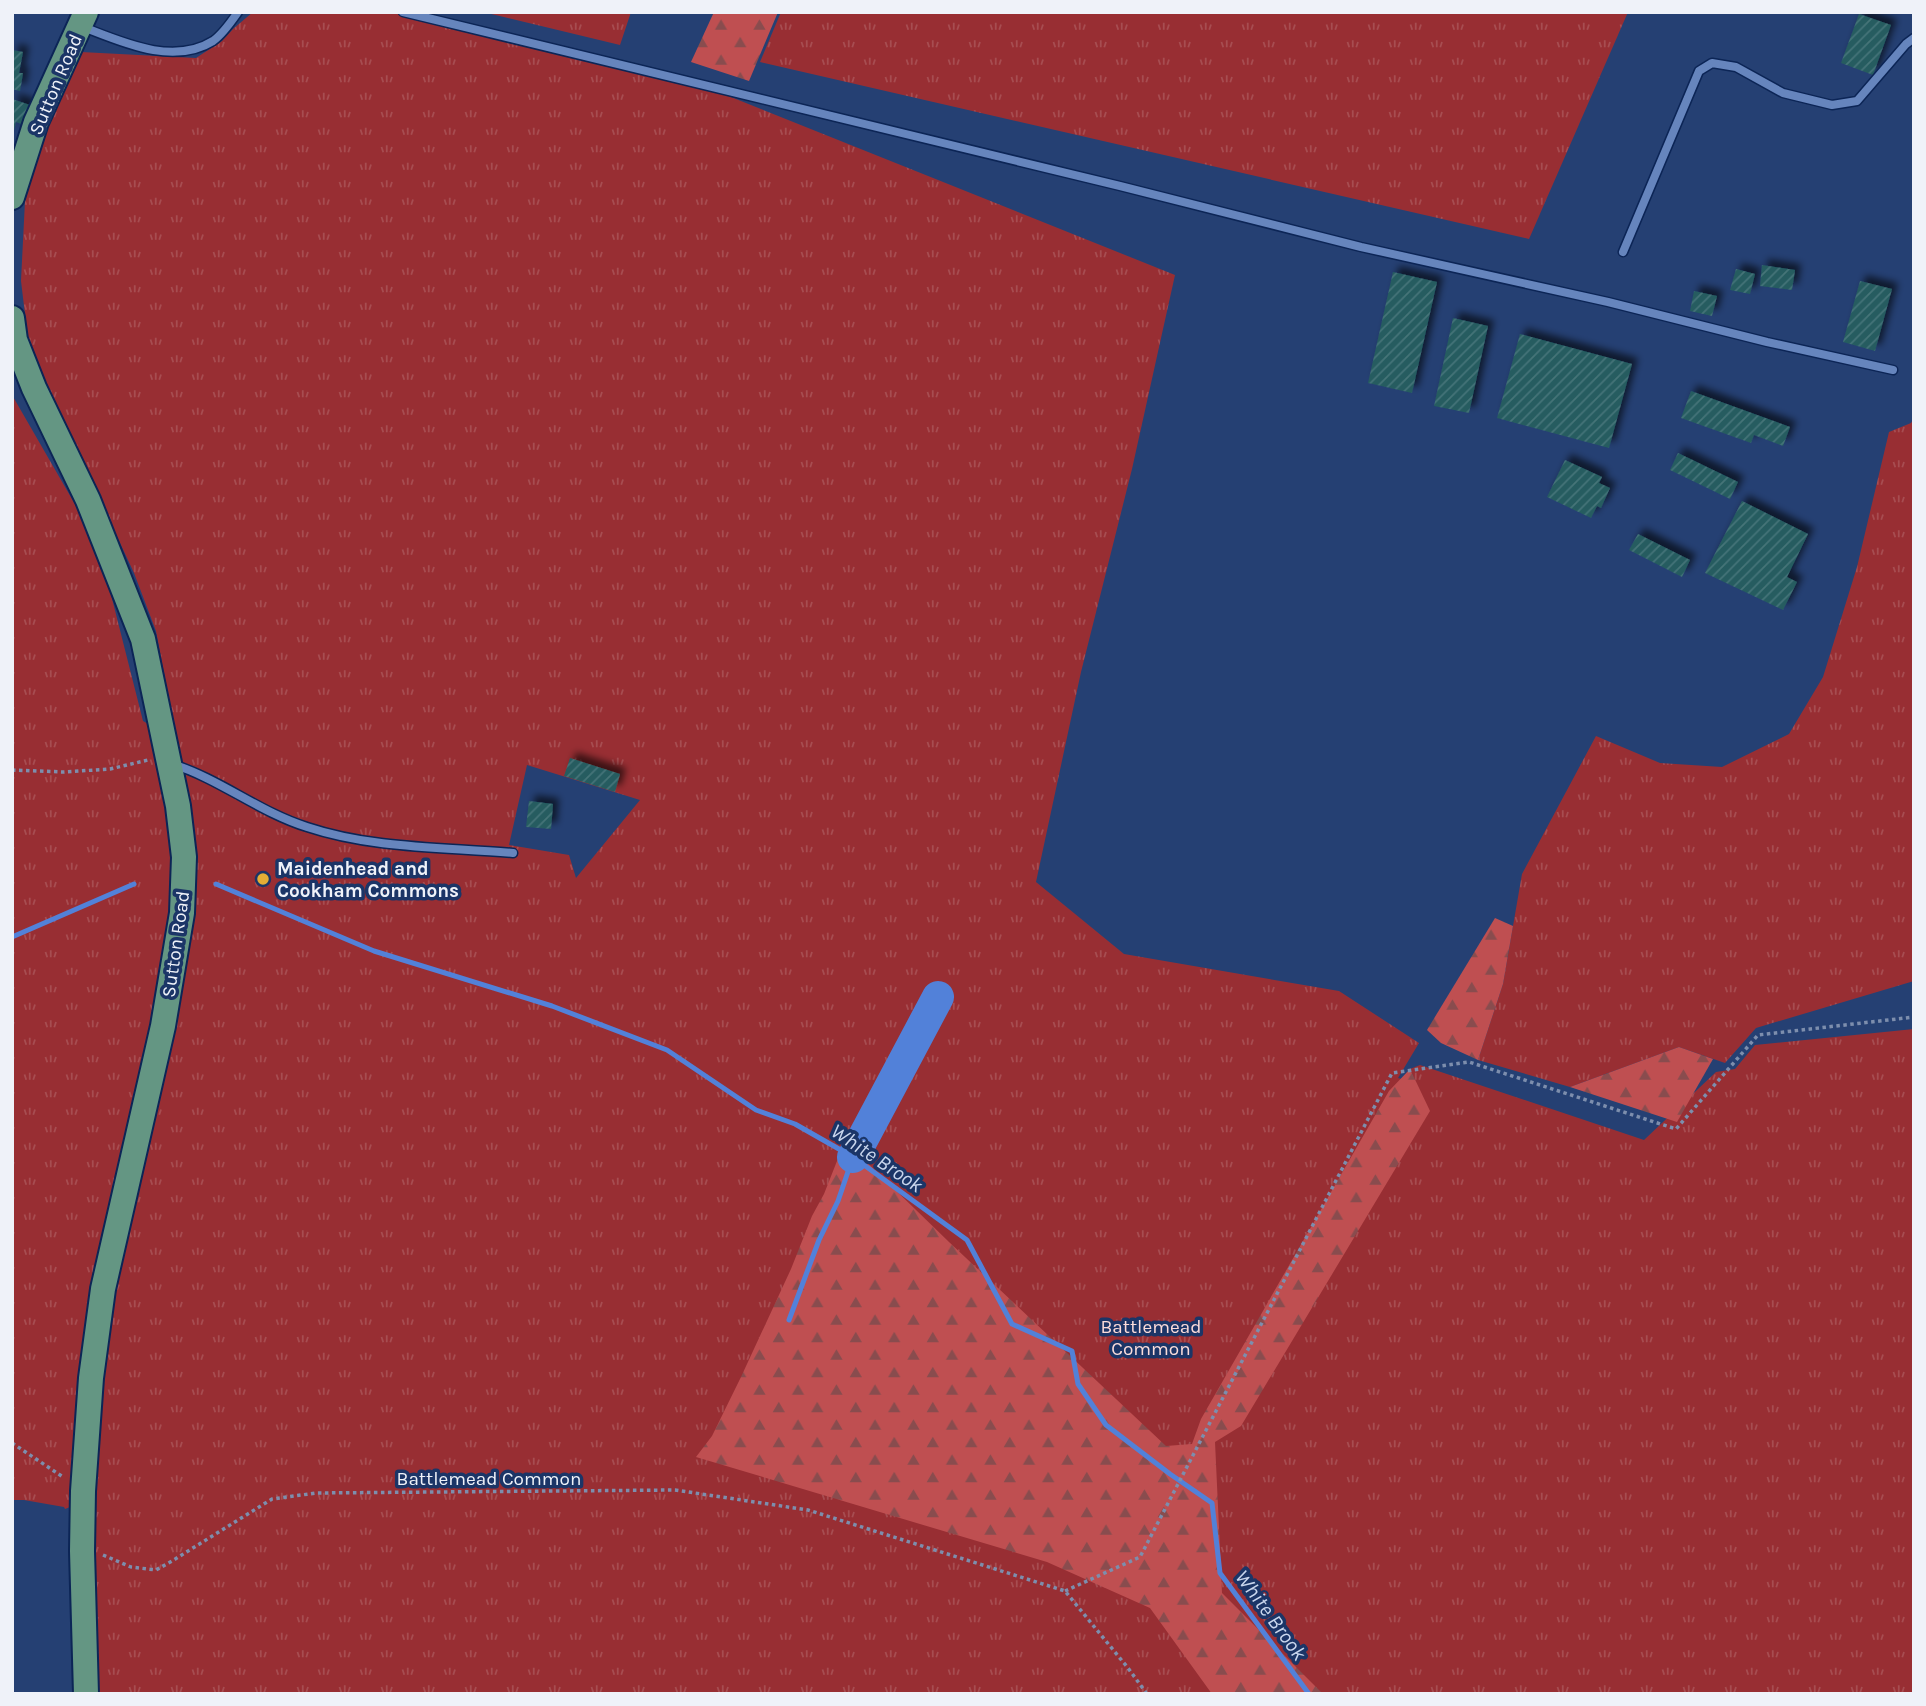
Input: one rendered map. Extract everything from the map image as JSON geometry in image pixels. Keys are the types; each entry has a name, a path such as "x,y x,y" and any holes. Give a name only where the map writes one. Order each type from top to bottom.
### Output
{"main road":[{"name":"Sutton Road","path":"12,197 36,122 83,19"},
{"name":"Sutton Road","path":"12,318 15,340 34,388 88,499 143,639 178,806 184,857 182,913 163,1026 103,1289 91,1378 83,1491 82,1551 86,1694"}],"lane":[{"path":"83,19 130,45 160,51 187,51 213,40 238,12"},
{"path":"403,12 1361,247 1613,303 1893,370"},
{"path":"1623,252 1699,71 1712,63 1736,67 1783,93 1832,105 1857,102 1914,38"},
{"path":"169,760 273,814 307,828 378,844 513,853"}],"path":[{"path":"12,770 64,772 110,769 142,761 169,760"},
{"path":"1147,1694 1065,1591 1140,1557 1392,1073 1469,1062 1676,1129 1758,1035 1914,1017"},
{"path":"12,1443 71,1482"},
{"name":"Battlemead Common","path":"82,1551 95,1551 131,1567 156,1570 272,1499 316,1493 675,1490 808,1510 1065,1591"}],"green space":[{"path":"253,12 402,12 716,91 1175,275 1132,469 1081,672 1036,882 1124,954 1339,991 1419,1043 1398,1078 1416,1083 1410,1069 1420,1065 1644,1140 1716,1072 1735,1069 1755,1045 1914,1029 1914,1694 93,1694 72,1491 70,1507 65,1509 12,1500 12,395 91,532 104,567 143,721 177,741 156,631 134,573 28,339 21,281 25,201 47,124 81,52 196,58 222,41","holes":["527,765 640,800 576,878 569,855 509,845"]},
{"path":"483,12 631,12 620,45"},
{"path":"714,12 778,12 749,81 691,62"},
{"path":"781,12 1628,12 1529,239 760,62"},
{"path":"1914,418 1914,981 1756,1028 1725,1063 1679,1047 1570,1087 1478,1060 1503,984 1522,874 1596,736 1660,763 1722,767 1789,734 1823,677 1857,567 1889,432 1911,423"},
{"path":"1495,918 1513,926 1503,984 1478,1060 1441,1043 1427,1030"},
{"path":"1679,1047 1713,1059 1677,1122 1570,1087"},
{"path":"1410,1069 1430,1111 1241,1426 1215,1442 1222,1593 1323,1694 1212,1694 1150,1608 1047,1562 696,1457 712,1436 741,1377 839,1156 848,1144 1166,1446 1192,1444 1201,1419 1389,1091"}],"building":[{"path":"1859,14 1891,25 1873,75 1841,63"},
{"path":"12,50 23,52 19,73 23,73 20,91 12,89"},
{"path":"12,99 30,105 24,125 16,122 13,134"},
{"path":"1762,265 1795,270 1792,290 1760,286"},
{"path":"1736,269 1755,274 1750,294 1730,290"},
{"path":"1393,272 1437,282 1412,393 1368,383"},
{"path":"1860,281 1892,289 1875,351 1843,342"},
{"path":"1694,291 1717,296 1712,316 1690,311"},
{"path":"1453,318 1488,326 1469,413 1434,406"},
{"path":"1520,334 1632,364 1609,448 1497,418"},
{"path":"1691,391 1790,427 1783,446 1754,435 1751,443 1681,418"},
{"path":"1678,453 1738,482 1730,499 1670,470"},
{"path":"1565,460 1602,477 1599,483 1610,488 1601,508 1597,506 1591,518 1547,497"},
{"path":"1742,501 1808,534 1787,577 1797,582 1783,610 1705,573"},
{"path":"1638,534 1690,560 1682,577 1629,550"},
{"path":"570,758 620,774 615,792 564,776"},
{"path":"529,801 553,804 551,829 526,827"}],"waterway":[{"name":"White Brook","path":"12,937 134,884"},
{"name":"White Brook","path":"216,884 374,951 552,1006 667,1050 756,1110 795,1124 853,1157 967,1240 1012,1324 1072,1351 1078,1384 1106,1425 1212,1503 1220,1573 1309,1694"},
{"path":"853,1157 938,997"},
{"path":"789,1320 819,1240 838,1201 853,1157"}],"place":[{"name":"Maidenhead and Cookham Commons","path":"263,879"}]}
